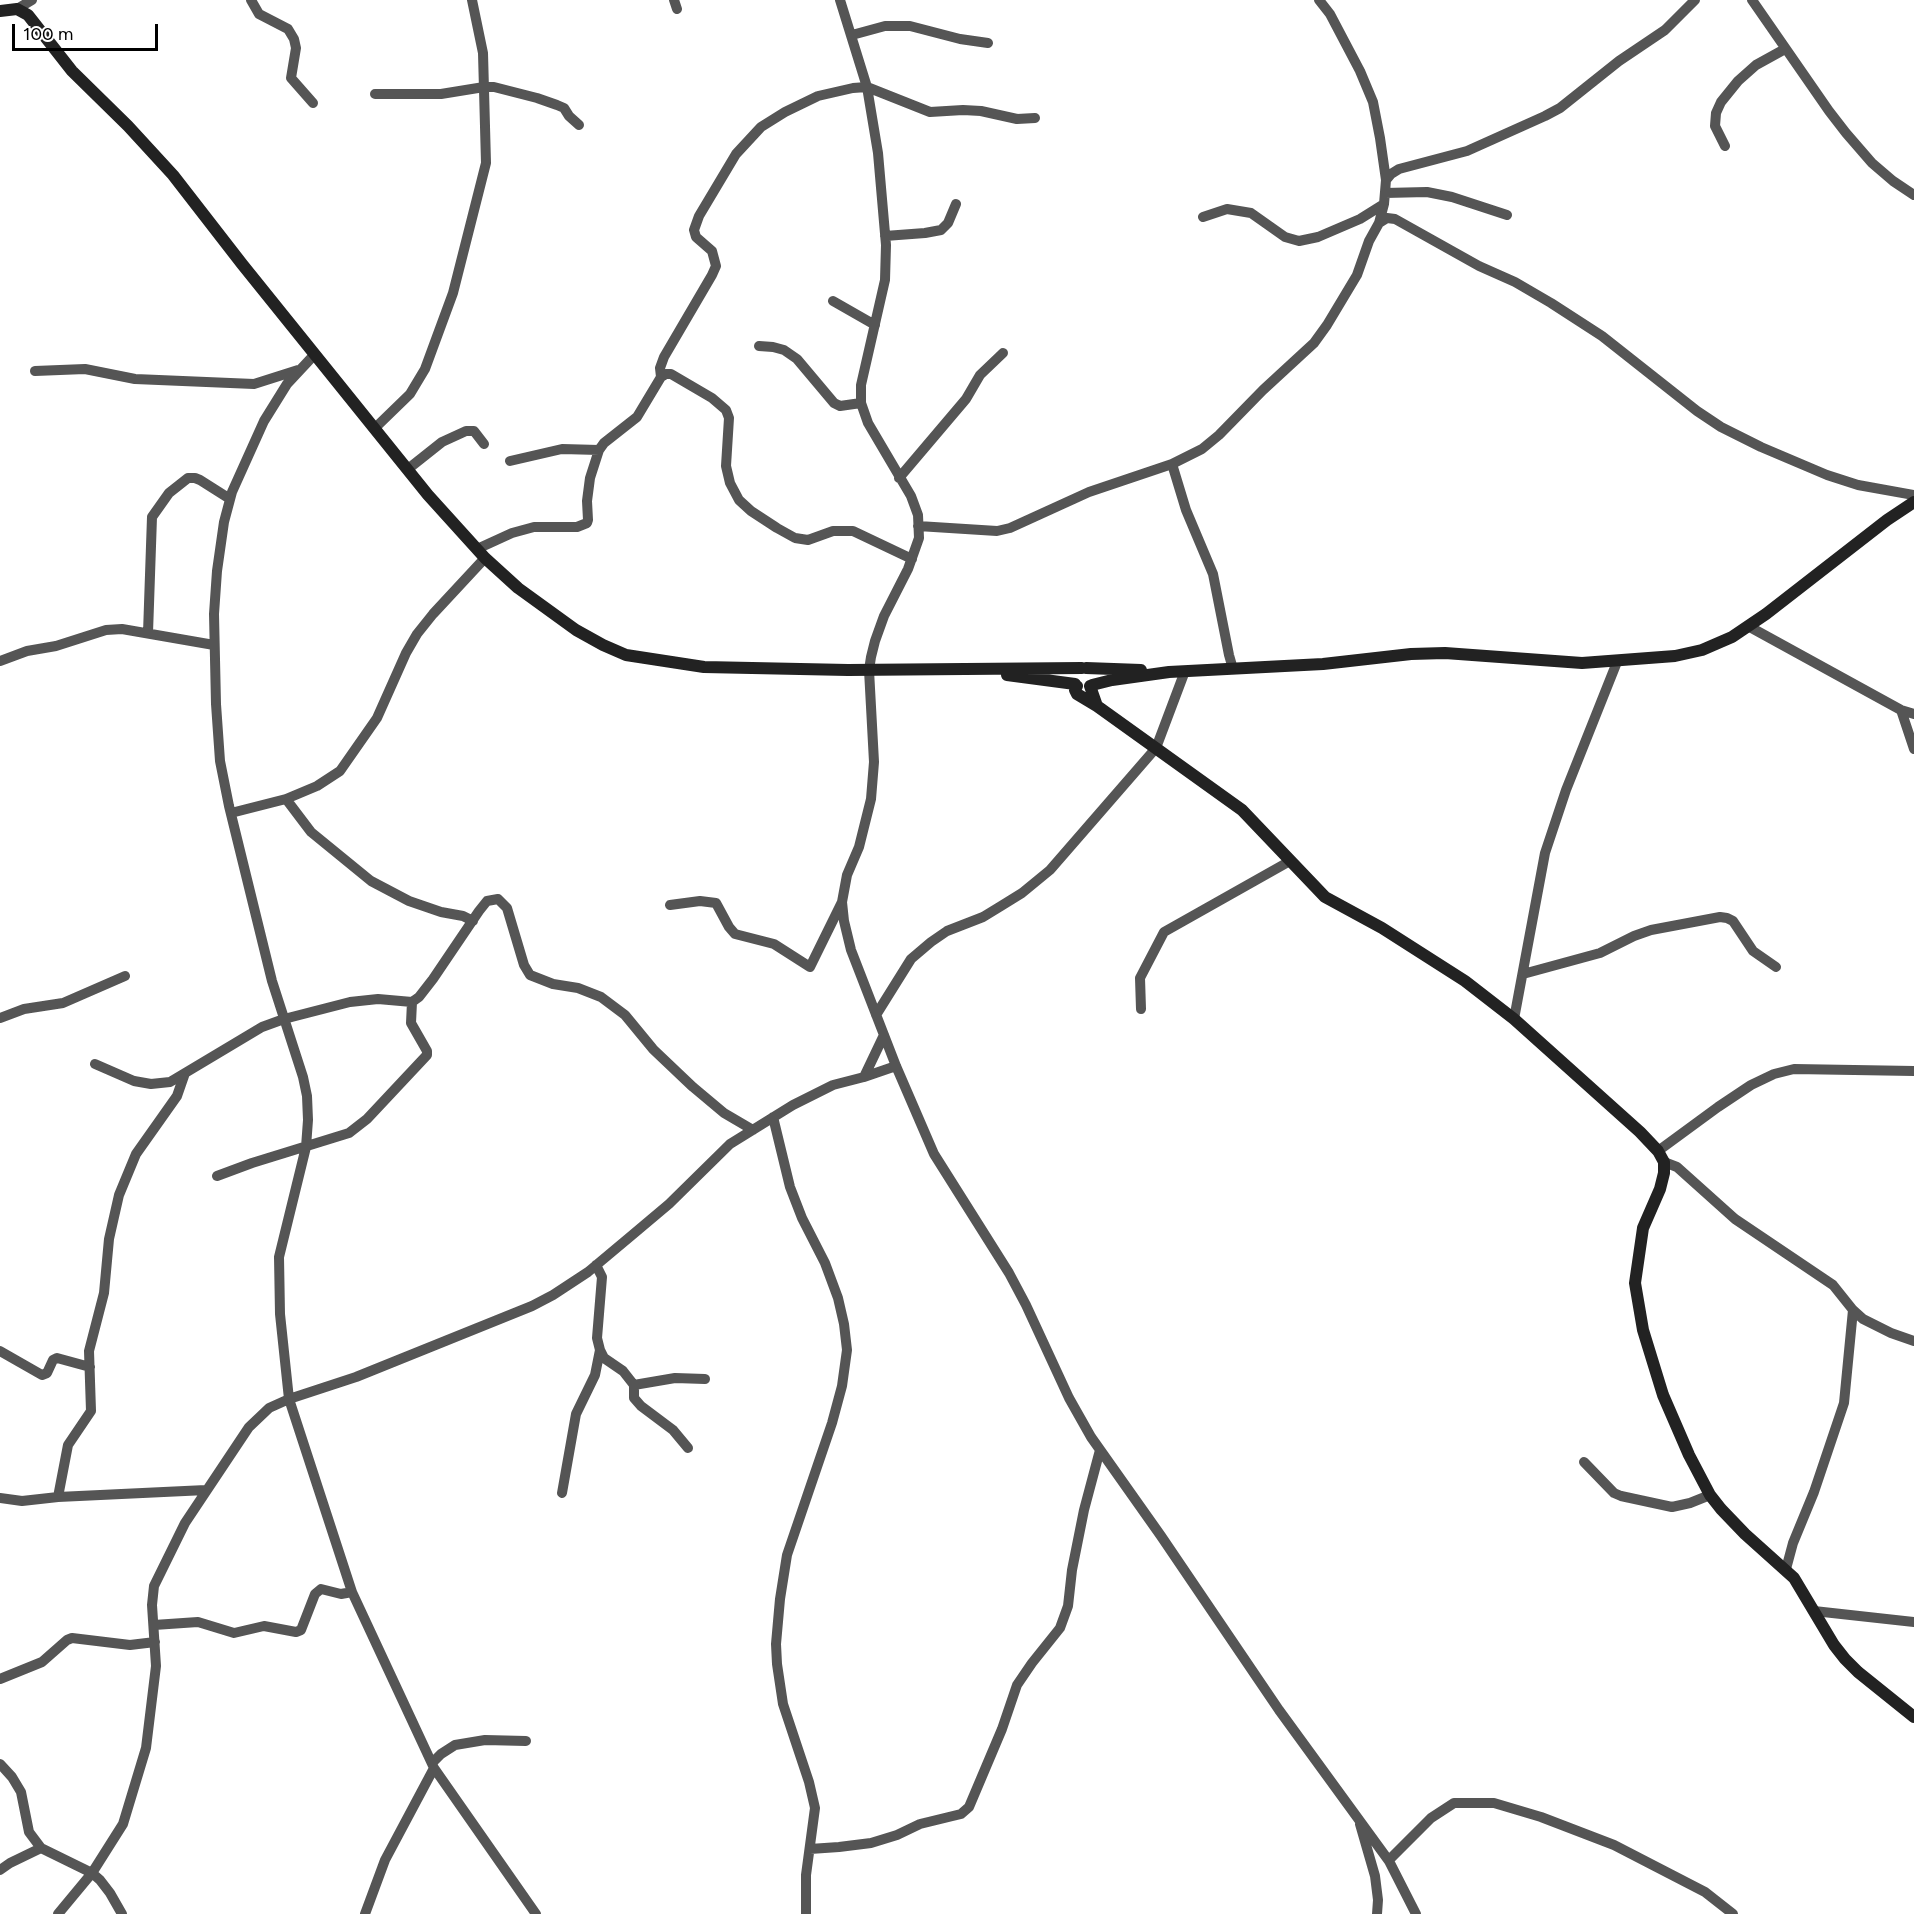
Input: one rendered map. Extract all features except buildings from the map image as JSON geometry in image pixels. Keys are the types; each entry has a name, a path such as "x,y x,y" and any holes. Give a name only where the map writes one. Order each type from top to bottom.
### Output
{"main road":[{"path":"0,10 17,9 28,15 72,70 173,175 428,495 481,553 518,588 576,630 626,656 704,666 870,670 1084,668 1169,672"},
{"path":"973,670 1076,685 1081,688 1112,680 1169,672 1323,664 1411,654 1445,653 1582,663 1675,656 1702,650 1732,637 1775,608 1887,520 1914,502"},
{"path":"1084,668 1075,672 1073,676 1077,694 1242,810 1325,897 1382,928 1465,981 1514,1019 1640,1132 1661,1157 1664,1173 1643,1228 1635,1283 1643,1330 1663,1395 1689,1455 1710,1495 1745,1534 1786,1569 1799,1584 1834,1645 1845,1659 1914,1717"},
{"path":"1084,668 1093,673 1091,686 1097,706"}],"street":[{"path":"17,9 32,0"},
{"path":"250,0 259,14 288,29 296,48 291,78 313,103"},
{"path":"375,428 410,394 425,369 453,293 486,163 483,53 472,0"},
{"path":"670,905 700,900 716,903 735,934 774,944 810,967 842,902 847,875 859,847 872,800 874,762 870,670 875,641 912,559 919,538 918,515 911,496 868,423 861,403 861,385 885,280 885,236 878,153 867,87 840,0"},
{"path":"918,526 998,531 1010,528 1089,492 1172,464 1202,449 1219,435 1314,343 1357,275 1378,223 1386,180 1373,102 1330,14 1319,0"},
{"path":"1386,180 1399,169 1467,151 1560,108 1619,61 1665,30 1695,0"},
{"path":"1752,0 1829,111 1872,163 1914,195"},
{"path":"852,35 885,26 910,26 960,39 988,43"},
{"path":"1725,146 1715,126 1716,113 1721,102 1738,81 1756,65 1785,49"},
{"path":"375,94 441,94 494,87 521,93 564,108 579,125"},
{"path":"231,813 286,799 317,786 340,771 377,718 417,634 481,553 512,533 534,527 577,527 587,523 590,478 599,450 604,443 637,417 660,377 664,357 716,266 712,251 696,237 694,230 699,216 736,154 761,128 784,112 818,96 867,87 930,112 981,111 1017,119 1035,118"},
{"path":"1203,217 1227,209 1251,213 1286,237 1299,241 1318,237 1360,219 1384,198 1427,192 1452,197 1507,215"},
{"path":"885,236 941,230 948,223 956,204"},
{"path":"1378,223 1388,218 1395,219 1551,303 1602,336 1697,411 1721,427 1827,475 1858,485 1914,495"},
{"path":"833,301 875,325"},
{"path":"759,346 773,346 797,359 834,403 840,406 861,403"},
{"path":"899,478 966,399 980,375 1003,353"},
{"path":"315,354 287,384 264,421 230,499 224,522 217,571 214,614 220,761 272,981 307,1096 306,1147 279,1257 280,1314 289,1399 352,1592 433,1765 536,1914"},
{"path":"35,371 85,369 135,379 254,384 298,370"},
{"path":"660,377 670,374 711,398 726,410 729,418 726,466 730,483 739,500 751,511 795,538 808,540 833,531 853,531 912,559"},
{"path":"408,470 442,442 466,431 474,431 484,444"},
{"path":"510,461 562,449 599,450"},
{"path":"1172,464 1186,510 1213,574 1233,669"},
{"path":"148,633 147,605 152,517 170,494 188,478 200,480 230,499"},
{"path":"1748,626 1901,710 1914,714"},
{"path":"0,661 27,651 57,646 106,630 122,629 214,645"},
{"path":"1514,1019 1545,853 1566,790 1617,662"},
{"path":"876,1015 911,959 931,942 947,931 983,917 1022,893 1043,876 1156,748 1185,671"},
{"path":"1901,710 1914,749"},
{"path":"286,799 311,832 371,881 410,902 463,916 473,921"},
{"path":"1142,1009 1140,978 1164,932 1290,861"},
{"path":"95,1064 134,1082 151,1084 170,1082 262,1027 284,1019 350,1002 378,999 412,1002 433,979 478,911 487,901 498,898 507,908 524,965 530,975 601,997 625,1015 652,1048 693,1087 724,1113 753,1130"},
{"path":"842,902 851,950 896,1066 934,1154 1009,1273 1069,1398 1100,1450 1279,1710 1389,1860 1416,1914"},
{"path":"1523,974 1600,953 1651,930 1720,917 1733,921 1753,951 1776,967"},
{"path":"0,1018 24,1009 63,1003 124,976"},
{"path":"217,1176 349,1133 367,1119 424,1060 427,1051 411,1023 412,1002"},
{"path":"864,1077 884,1035"},
{"path":"58,1914 92,1873 123,1824 146,1748 156,1666 152,1605 154,1586 185,1524 249,1427 269,1408 289,1399 356,1377 532,1306 553,1295 596,1265 669,1204 730,1144 793,1105 833,1085 896,1066"},
{"path":"1914,1071 1794,1069 1774,1074 1751,1085 1718,1107 1661,1157 1677,1167 1735,1219 1833,1285 1853,1310 1863,1318 1891,1333 1914,1341"},
{"path":"58,1497 68,1445 91,1411 89,1351 104,1293 109,1239 118,1195 136,1154 177,1096 185,1073"},
{"path":"773,1117 790,1187 802,1218 825,1263 838,1298 847,1350 842,1386 832,1423 787,1555 780,1599 777,1664 783,1704 809,1782 815,1808 806,1875 806,1914"},
{"path":"596,1265 602,1277 597,1338 604,1358 623,1371 634,1385 634,1398 641,1406 673,1430 688,1448"},
{"path":"1786,1569 1793,1543 1814,1492 1844,1403 1853,1310"},
{"path":"562,1493 576,1414 595,1375 600,1350"},
{"path":"0,1352 42,1375 57,1358 90,1367"},
{"path":"634,1385 675,1377 705,1379"},
{"path":"810,1849 871,1843 897,1835 920,1824 961,1814 969,1807 1002,1729 1017,1685 1060,1628 1068,1606 1072,1570 1084,1509 1100,1450"},
{"path":"1584,1462 1614,1493 1621,1496 1672,1507 1710,1495"},
{"path":"0,1498 22,1501 58,1497 206,1490"},
{"path":"154,1625 198,1622 234,1633 264,1626 296,1632 301,1630 309,1606 315,1594 321,1589 341,1594 352,1592"},
{"path":"1814,1611 1914,1622"},
{"path":"0,1679 42,1662 72,1638 130,1645 155,1642"},
{"path":"365,1914 385,1860 433,1765 441,1754 455,1745 485,1740 526,1741"},
{"path":"0,1764 12,1777 21,1792 29,1832 41,1848 92,1873 110,1893 122,1914"},
{"path":"1389,1860 1431,1818 1454,1803 1494,1803 1541,1817 1614,1845 1705,1892 1733,1914"},
{"path":"1357,1815 1375,1875 1377,1914"},
{"path":"0,1870 41,1848"}]}
